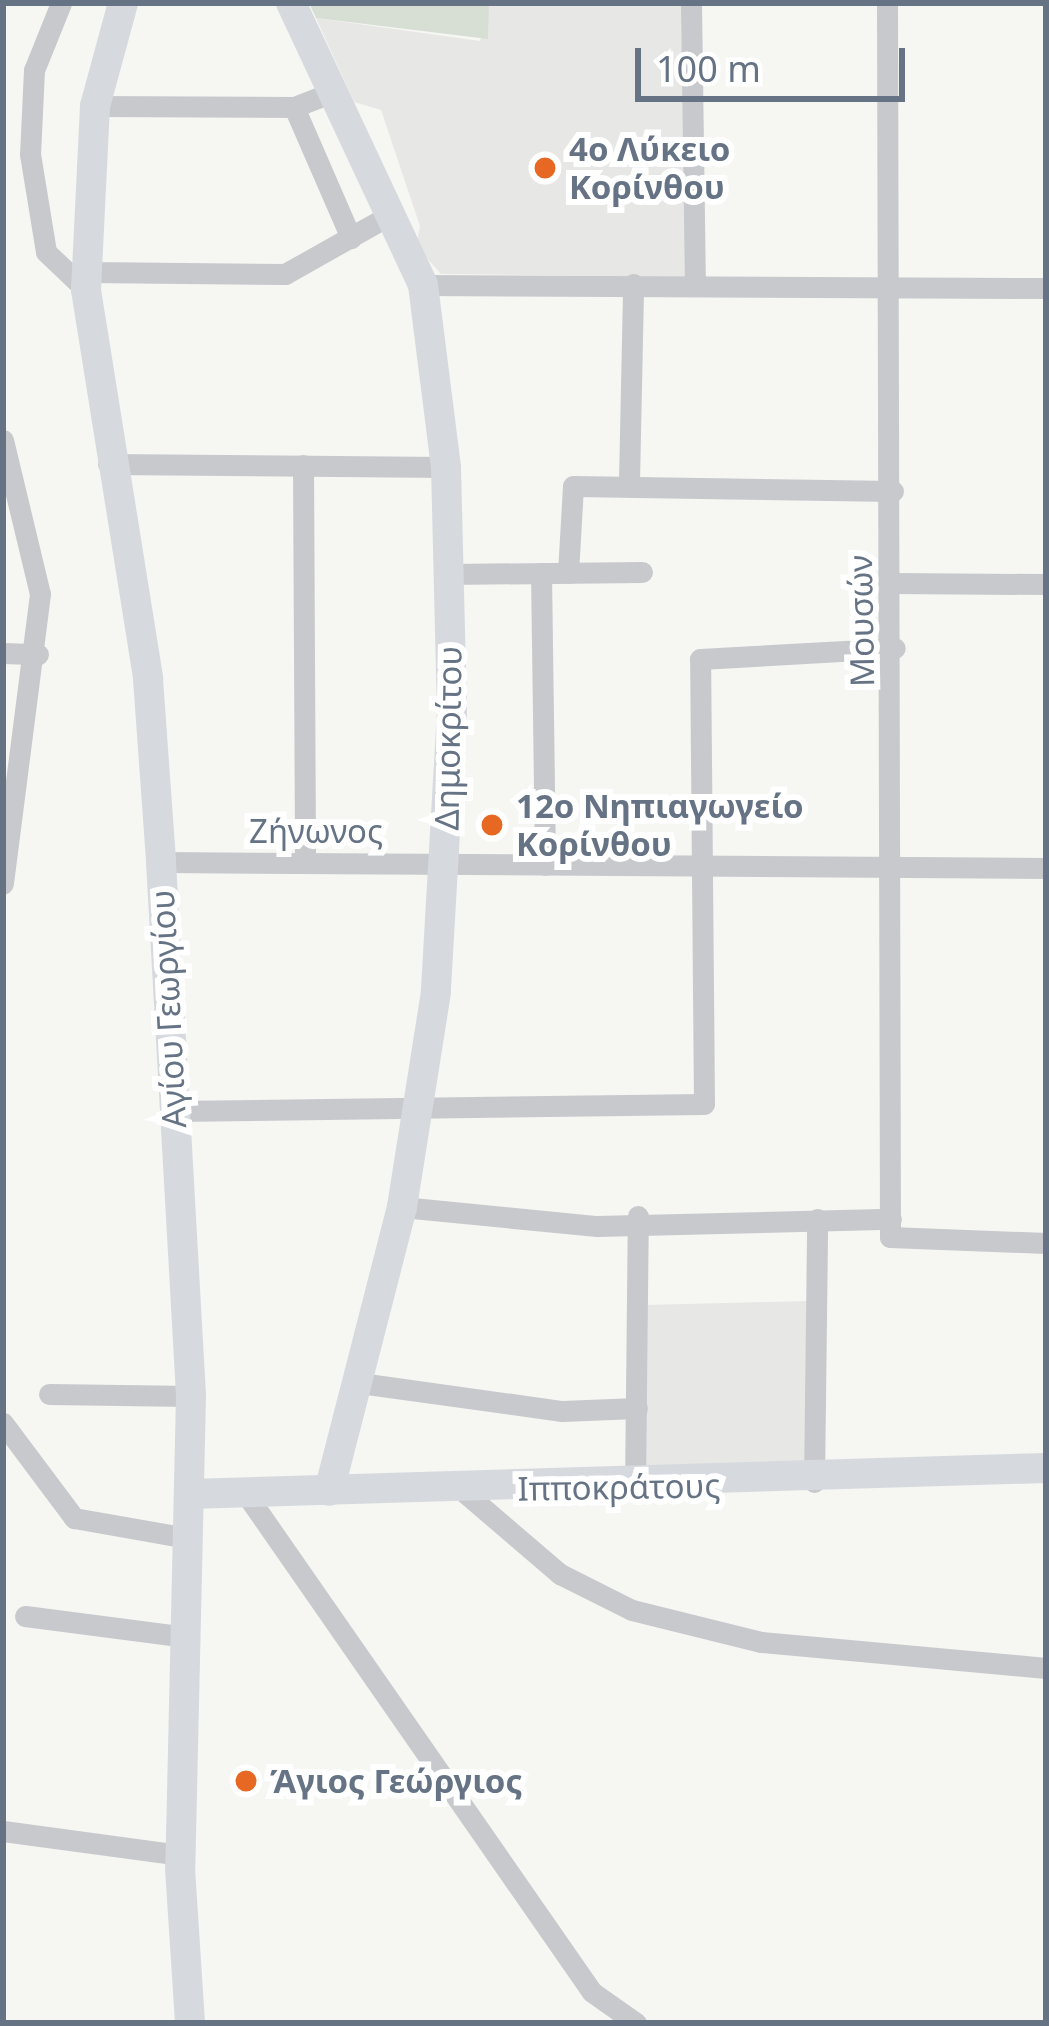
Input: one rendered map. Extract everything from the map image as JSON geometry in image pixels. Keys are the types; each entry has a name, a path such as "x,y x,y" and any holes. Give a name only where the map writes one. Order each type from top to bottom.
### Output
{"street":[{"path":"61,3 27,105 30,154 46,252 87,281 284,274 386,217"},
{"name":"Αγίου Γεωργίου","path":"123,3 95,106 87,281 108,464 148,679 161,862 191,1396 181,1855 190,2023"},
{"name":"Δημοκρίτου","path":"291,3 386,217 423,285 446,467 449,574 445,864 420,1108 402,1207 329,1491"},
{"path":"691,3 695,284"},
{"name":"Μουσών","path":"887,3 897,868 891,1228"},
{"path":"95,106 294,107 331,93"},
{"path":"294,107 351,238"},
{"path":"629,482 633,284"},
{"path":"423,285 1046,288"},
{"path":"3,440 8,473 34,535 38,654 3,884"},
{"path":"108,464 446,467"},
{"path":"303,465 305,863"},
{"path":"568,573 568,490 629,482 893,491"},
{"path":"449,574 642,572"},
{"path":"541,573 545,865"},
{"path":"892,583 1046,584"},
{"path":"173,1111 704,1104 704,653 895,649"},
{"path":"3,653 38,654"},
{"name":"Ζήνωνος","path":"161,862 1046,868"},
{"path":"402,1207 597,1226 638,1216 817,1219 1046,1243"},
{"path":"635,1487 638,1216"},
{"path":"814,1482 817,1219"},
{"path":"360,1383 562,1411 637,1408"},
{"path":"49,1394 191,1396"},
{"path":"3,1423 74,1518 188,1538"},
{"name":"Ιπποκράτους","path":"189,1494 814,1482 1046,1468"},
{"path":"463,1491 560,1574 632,1610 761,1642 1046,1668"},
{"path":"247,1494 592,1992 636,2023"},
{"path":"25,1616 187,1637"},
{"path":"3,1831 181,1855"}],"shaded area":[{"path":"309,3 489,3 488,39 316,18"},
{"name":"4ο Λύκειο Κορίνθου","path":"489,3 686,3 688,277 441,274 416,246 420,226 381,110 354,102 316,18 480,41"},
{"path":"810,1301 807,1465 644,1469 646,1305"}],"place":[{"name":"4ο Λύκειο Κορίνθου","path":"545,168"},
{"name":"12ο Νηπιαγωγείο Κορίνθου","path":"492,825"},
{"name":"Άγιος Γεώργιος","path":"246,1781"}]}
